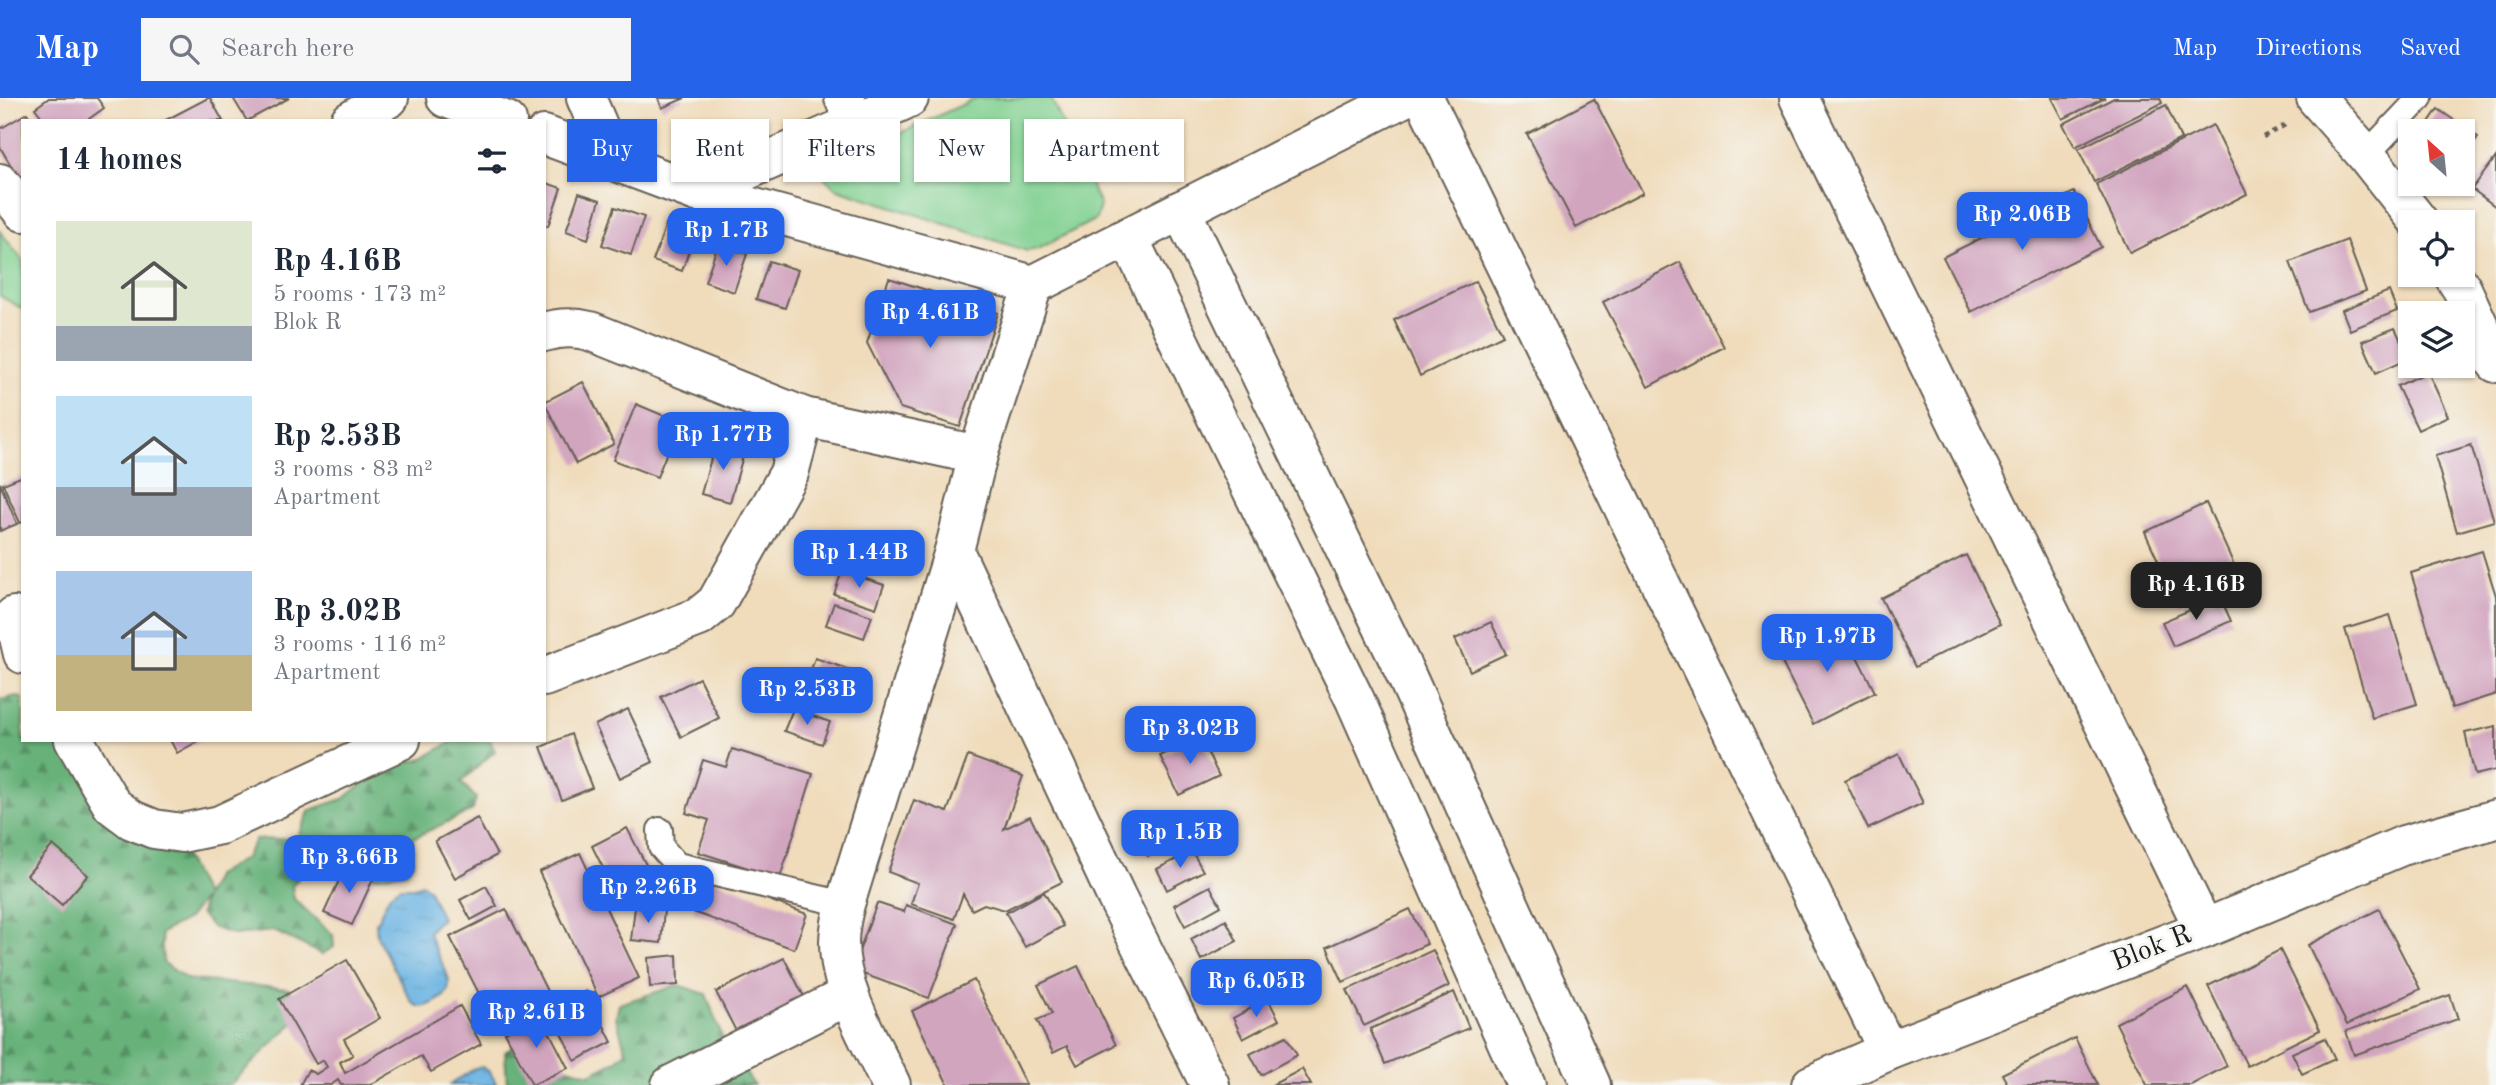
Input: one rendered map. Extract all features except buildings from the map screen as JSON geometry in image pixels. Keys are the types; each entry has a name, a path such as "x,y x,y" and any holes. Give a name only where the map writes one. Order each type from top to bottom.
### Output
{"street":[{"path":"353,119 389,98"},
{"path":"446,98 502,119"},
{"path":"586,98 595,119"},
{"path":"697,192 850,111 909,98"},
{"path":"657,177 697,192 1032,285 1403,98"},
{"path":"1424,98 1888,1051"},
{"path":"1799,98 2204,929"},
{"path":"2316,98 2410,210"},
{"path":"546,136 567,143"},
{"path":"0,183 21,209"},
{"path":"1181,210 1406,675 1591,1085"},
{"path":"1128,237 1355,701 1526,1085"},
{"path":"891,1085 849,995 840,959 839,939 845,904 954,551 978,455 1032,285"},
{"path":"2461,287 2496,363"},
{"path":"546,332 567,328 590,331 804,417 978,455"},
{"path":"546,676 699,617 716,603 789,472 804,417"},
{"path":"954,551 1116,896 1210,1085"},
{"path":"12,616 21,647"},
{"path":"1355,701 1406,675"},
{"path":"75,742 112,805 132,820 154,829 182,833 220,825 397,742"},
{"name":"Blok R","path":"1811,1085 1888,1051 2204,929 2404,845 2496,819"},
{"path":"671,1085 849,995"}],"lane":[{"path":"2366,155 2420,98"},
{"path":"660,830 664,862 845,904"}],"green space":[{"path":"977,98 1051,98 1061,119 1024,119 1024,182 1089,182 1100,205 1096,219 1038,249 1027,251 835,188 829,182 900,182 900,133 914,127 914,182 1010,182 1010,119 931,119"},
{"path":"0,231 21,258 21,308 0,296"},
{"path":"16,696 21,698 21,742 64,742 178,843 205,896 216,875 245,858 255,840 297,838 310,810 343,799 388,765 420,760 452,742 491,742 495,751 461,782 476,798 473,810 413,838 414,863 407,872 374,877 366,860 343,848 314,858 292,886 294,899 333,935 334,947 322,954 274,931 235,935 213,928 200,914 204,898 188,919 161,933 163,962 186,979 289,989 299,1017 230,1085 0,1085 0,700"},
{"path":"678,985 706,994 724,1042 754,1085 507,1085 505,1052 525,1038 568,1068 590,1074 614,1062 626,1052 616,1017 619,1004"}],"water":[{"path":"422,884 428,888 442,919 429,932 449,982 448,990 442,998 423,1007 411,1001 377,937 376,923 390,894 400,887"},
{"path":"482,1067 490,1072 497,1085 450,1085 475,1068"}]}
